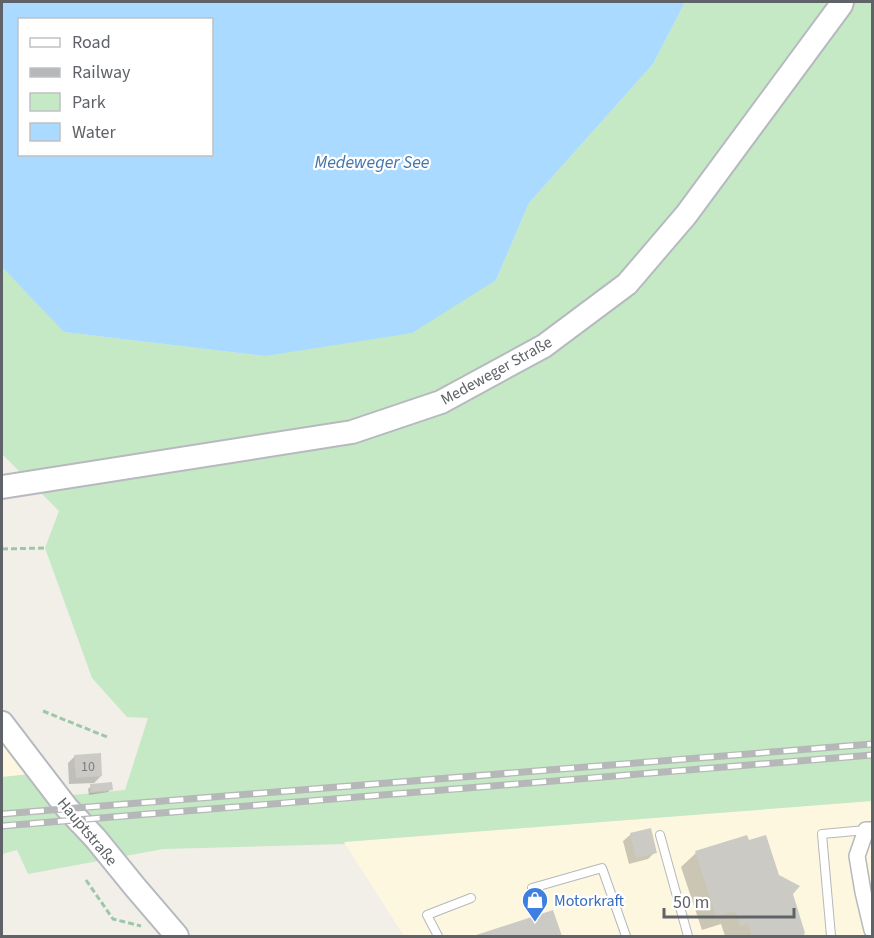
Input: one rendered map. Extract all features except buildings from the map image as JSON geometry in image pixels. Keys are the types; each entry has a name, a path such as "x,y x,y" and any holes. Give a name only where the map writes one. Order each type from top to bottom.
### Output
{"street":[{"name":"Medeweger Straße","path":"2,487 352,432 441,402 544,346 627,284 642,267 686,215 842,2"},
{"name":"Hauptstraße","path":"2,723 67,808 177,936"},
{"path":"869,830 857,856 873,930"}],"lane":[{"path":"831,936 822,834 869,830"},
{"path":"660,835 688,936"},
{"path":"532,888 602,867 626,936"},
{"path":"438,936 426,915 471,898"}],"path":[{"path":"2,549 45,548"},
{"path":"43,711 107,737"},
{"path":"86,880 113,919 144,926"}],"shaded area":[{"path":"2,723 39,773 2,777"},
{"path":"872,801 872,936 404,936 344,842"}],"green space":[{"path":"683,2 872,2 872,801 344,842 345,844 163,849 28,874 17,850 2,854 2,777 39,773 72,795 125,790 148,718 127,717 92,678 45,548 59,511 2,454 2,267 65,332 265,356 496,280 529,203 653,64"}],"water":[{"name":"Medeweger See","path":"2,2 683,2 653,64 529,203 496,280 412,333 265,356 64,332 2,267"}],"railway":[{"path":"2,814 872,744"},
{"path":"2,826 872,755"}],"place":[{"name":"Motorkraft","path":"535,923"}]}
